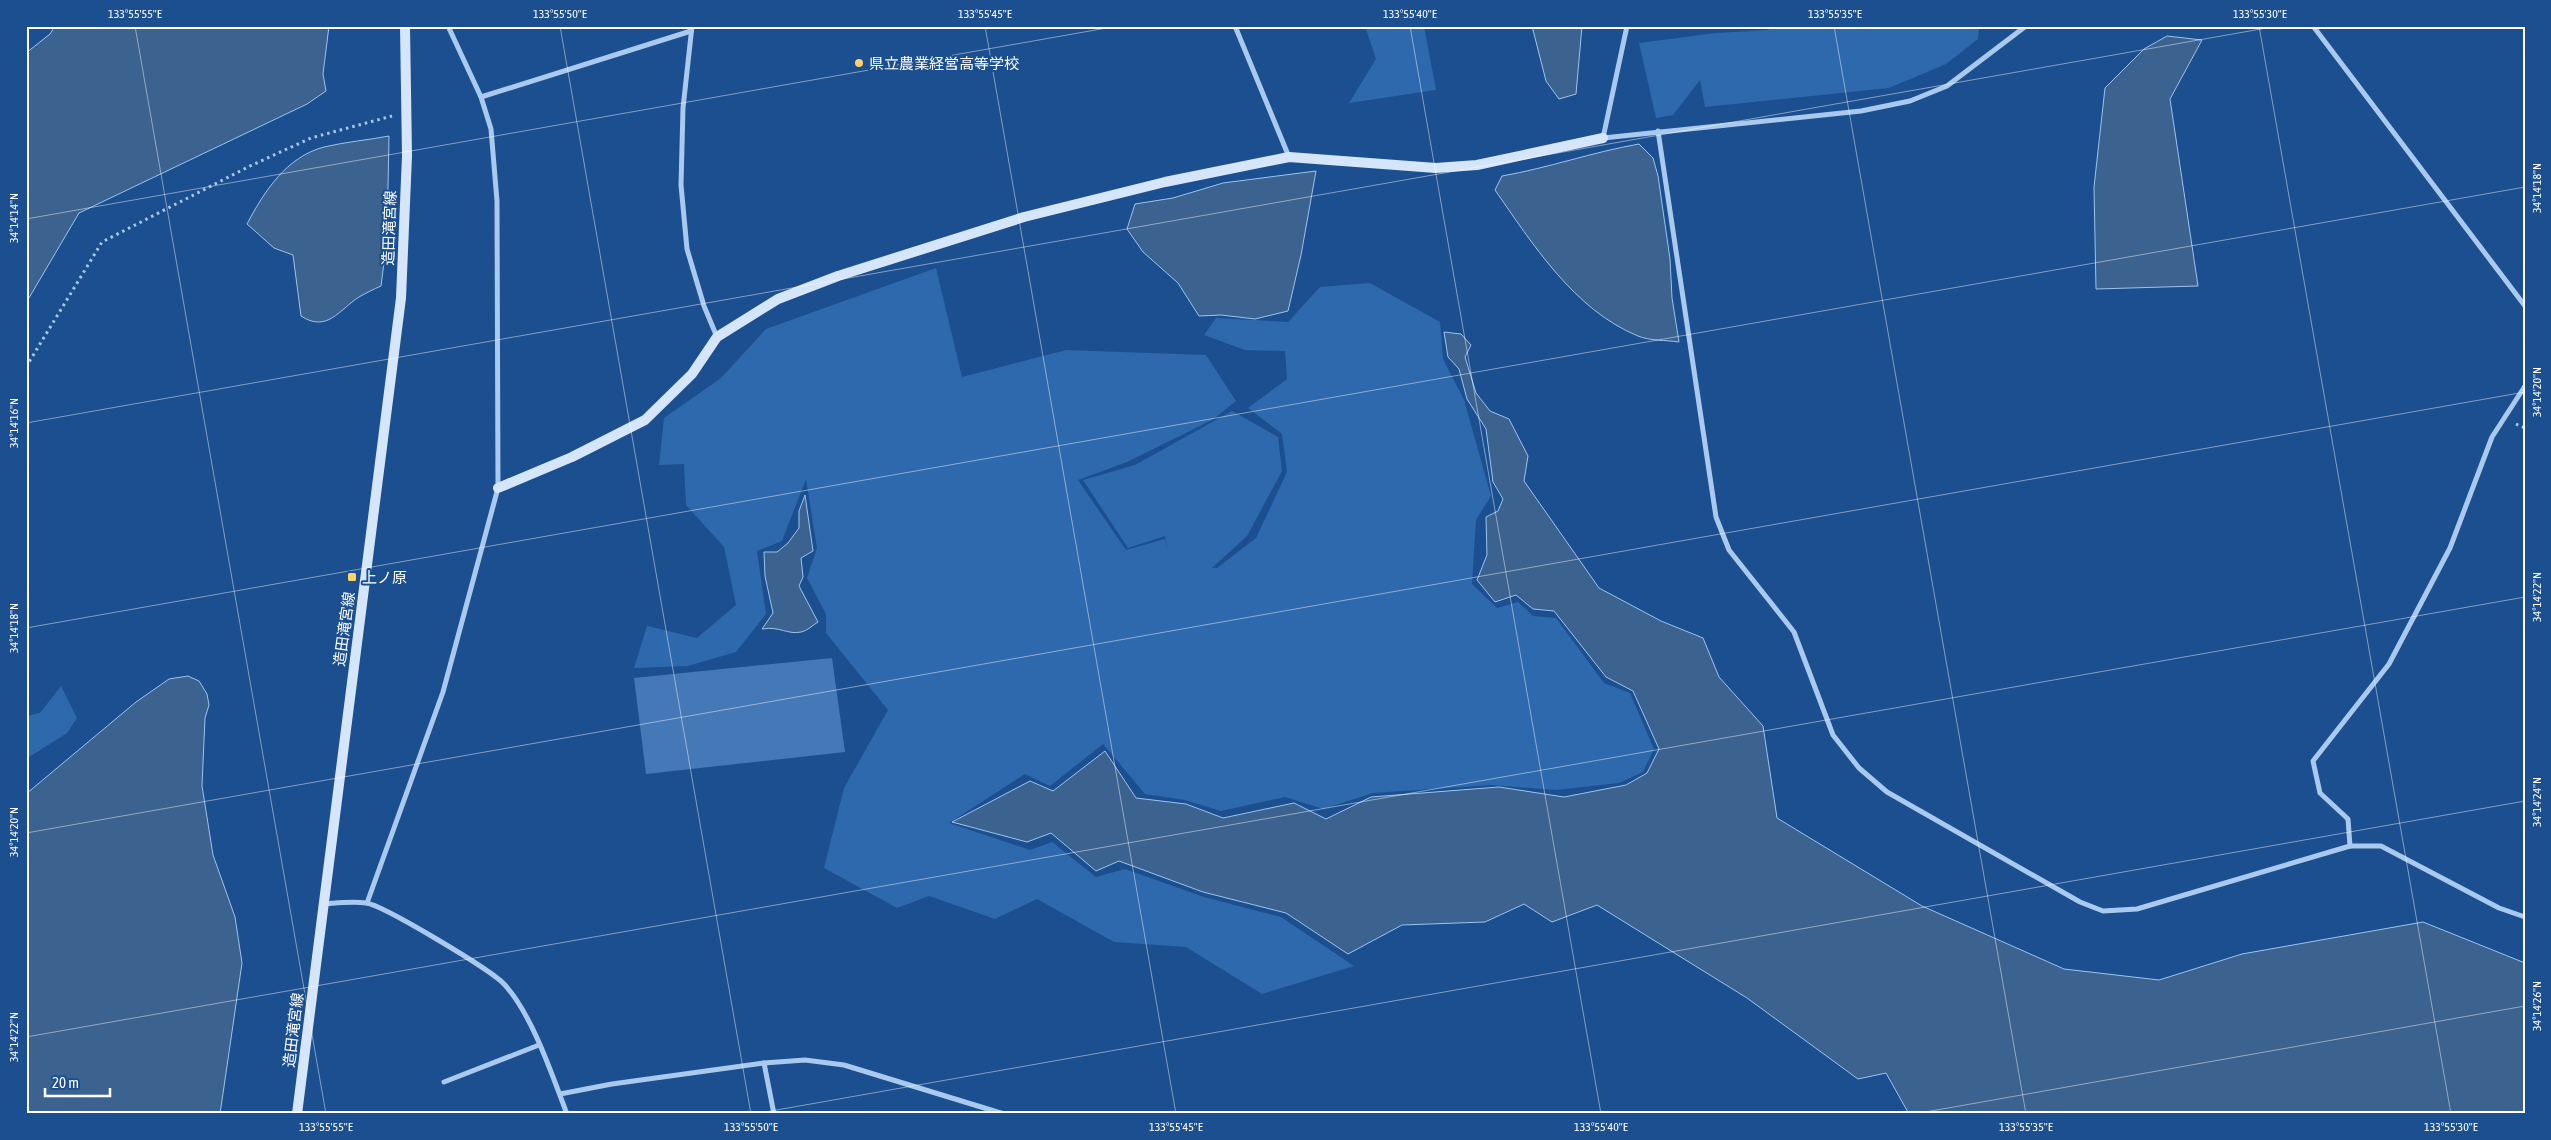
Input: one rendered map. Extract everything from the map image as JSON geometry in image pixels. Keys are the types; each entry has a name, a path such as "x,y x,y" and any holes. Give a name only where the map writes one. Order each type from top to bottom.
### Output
{"street":[{"name":"造田滝宮線","path":"298,1114 401,298 407,156 405,26"},
{"path":"367,903 442,692 498,488 497,201 491,129 481,97 448,26"},
{"path":"1235,26 1289,157"},
{"path":"1603,138 1627,26"},
{"path":"498,488 572,457 645,420 692,374 718,337 778,299 838,276 1015,220 1165,182 1289,157 1436,168 1477,165 1603,138 1861,111 1910,101 1947,86 2026,26"},
{"path":"2313,26 2525,306"},
{"path":"481,97 692,29 683,108 681,185 688,249 704,306 718,337"},
{"path":"1658,131 1716,517 1729,550 1794,632 1833,735 1859,768 1887,792 2080,902 2103,912 2137,908 2350,846 2381,846 2499,908 2525,917"},
{"path":"2350,846 2348,819 2320,793 2313,761 2389,664 2450,548 2492,437 2525,386"},
{"path":"324,904 367,903 391,913 467,958 504,983 526,1015 567,1114"},
{"path":"444,1082 539,1045"},
{"path":"560,1094 612,1084 764,1063 805,1060 844,1065 1004,1114"},
{"path":"764,1063 774,1114"}],"path":[{"path":"26,367 102,242 237,173 311,138 393,116"}],"shaded area":[{"path":"55,26 329,26 323,74 326,91 307,104 79,213 26,303 26,53 50,34"},
{"path":"1365,26 1424,26 1436,90 1349,103 1376,59"},
{"path":"1532,26 1582,26 1576,94 1559,99 1546,81"},
{"path":"1772,26 1979,26 1978,39 1946,64 1889,88 1705,107 1700,80 1673,115 1656,118 1639,43 1716,33 1768,30"},
{"path":"2167,36 2202,40 2170,99 2198,286 2096,289 2094,187 2105,88 2144,49"},
{"path":"389,136 387,239 381,286 359,297 326,321 310,321 301,316 293,255 274,248 247,224 269,188 287,167 298,159 324,147"},
{"path":"1639,144 1653,158 1658,176 1679,342 1643,338 1615,324 1594,310 1556,273 1524,232 1495,190 1502,176"},
{"path":"1316,171 1301,255 1288,311 1255,319 1221,315 1199,316 1178,283 1143,252 1127,229 1135,204 1173,198 1223,183"},
{"path":"936,268 962,377 1066,350 1206,355 1236,401 1212,420 1127,462 1078,480 1126,550 1165,539 1168,552 1165,536 1128,548 1083,480 1135,465 1232,411 1278,437 1282,471 1247,536 1212,568 1217,568 1256,538 1287,472 1282,434 1248,408 1287,379 1285,351 1245,350 1204,335 1216,318 1288,322 1320,287 1370,283 1440,322 1443,359 1464,400 1491,496 1476,520 1472,584 1497,608 1518,602 1533,616 1556,618 1604,683 1630,693 1654,749 1643,772 1619,783 1556,790 1491,785 1373,793 1323,809 1285,797 1221,811 1185,800 1145,794 1103,744 1050,786 1025,774 949,823 1030,850 1052,842 1096,877 1125,869 1204,897 1281,917 1354,966 1262,994 1186,947 1114,942 1037,899 995,919 929,896 897,908 824,868 844,788 888,710 826,633 826,614 807,578 817,548 806,479 782,541 757,551 766,614 736,652 688,666 634,668 647,626 697,638 736,605 724,547 686,505 684,464 659,465 664,418 721,378 766,329"},
{"path":"1444,332 1461,334 1471,345 1465,357 1476,393 1490,411 1509,419 1528,456 1524,481 1599,588 1661,621 1703,638 1719,677 1763,726 1777,818 1922,906 2064,969 2159,980 2242,954 2423,922 2525,963 2525,1114 1909,1114 1886,1073 1858,1079 1747,998 1597,905 1552,922 1524,904 1485,922 1402,925 1348,954 1286,913 1203,892 1119,861 1096,871 1051,833 1027,842 952,822 1030,781 1053,791 1105,751 1136,798 1186,804 1223,818 1294,803 1326,819 1371,797 1499,787 1564,797 1626,785 1647,773 1659,749 1633,691 1606,677 1554,611 1533,609 1516,595 1495,602 1477,580 1487,555 1486,517 1498,511 1503,499 1493,482 1486,429 1467,399 1459,369 1448,357"},
{"path":"805,495 813,551 801,558 803,577 799,586 818,622 796,633 768,628 762,629 773,613 765,576 764,552 777,552 788,543 799,528 799,511"},
{"path":"188,676 199,681 207,694 209,705 205,718 202,786 213,855 235,917 242,963 220,1114 26,1114 26,794 136,702 169,679"},
{"path":"61,686 77,718 67,733 26,759 26,716 40,713"}],"building":[{"path":"832,658 845,752 646,774 634,678"}],"place":[{"name":"県立農業経営高等学校","path":"859,63"},
{"name":"上ノ原","path":"352,577"}]}
